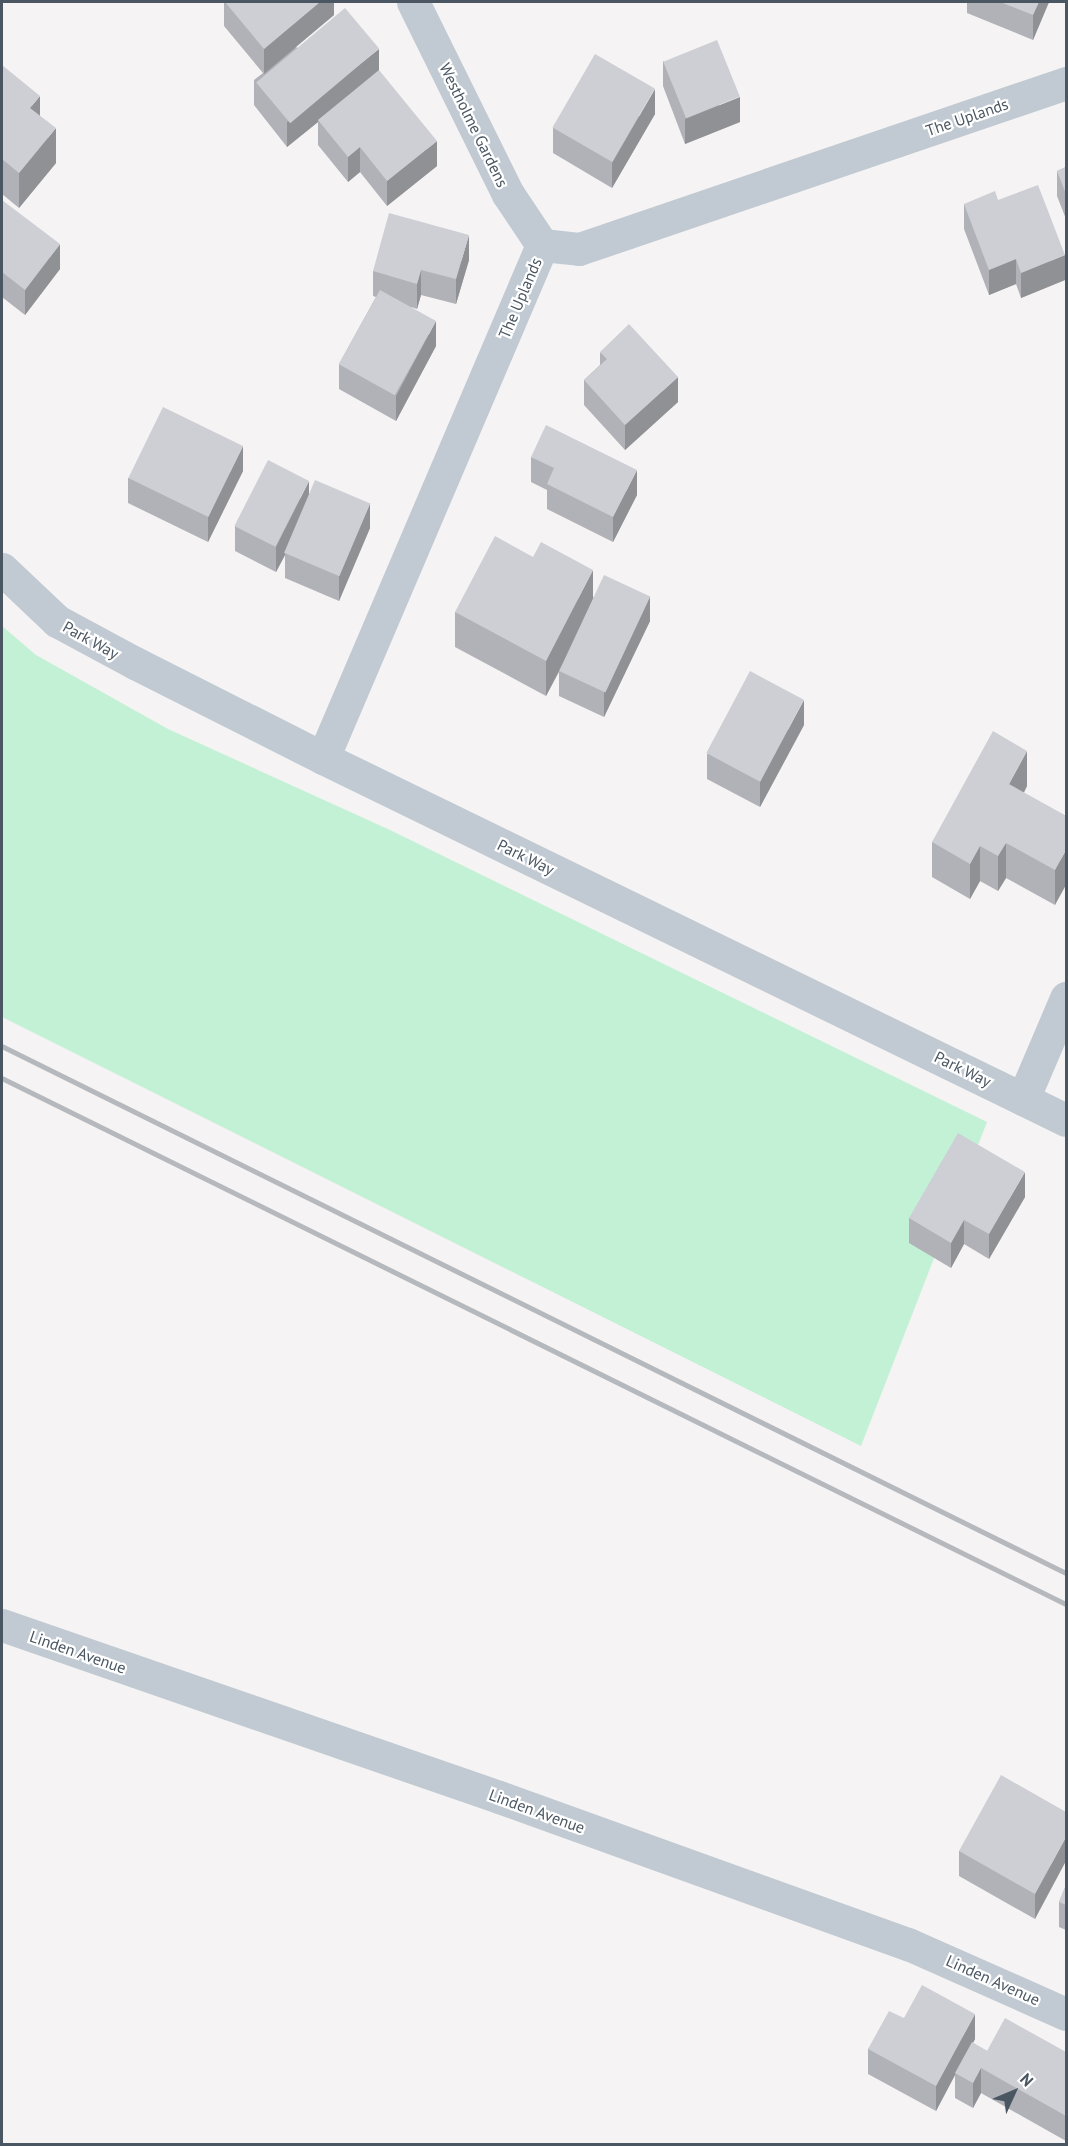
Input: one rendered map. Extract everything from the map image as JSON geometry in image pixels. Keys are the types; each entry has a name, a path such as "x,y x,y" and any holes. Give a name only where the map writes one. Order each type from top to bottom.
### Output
{"street":[{"name":"Westholme Gardens","path":"413,2 508,194 542,245"},
{"name":"The Uplands","path":"323,758 542,245 579,249 1066,83"},
{"name":"Park Way","path":"2,568 57,621 323,758 1066,1120"},
{"path":"1023,1099 1066,998"},
{"name":"Linden Avenue","path":"2,1626 499,1797 897,1940 1066,2014"}],"green space":[{"path":"2,626 36,655 168,729 390,830 987,1122 861,1446 2,1017"}],"building":[{"path":"225,2 320,2 264,49"},
{"path":"1000,2 1039,2 1033,15"},
{"path":"345,8 379,49 290,123 256,83"},
{"path":"717,40 740,97 686,118 663,62"},
{"path":"595,54 655,88 612,162 552,128"},
{"path":"2,65 40,96 30,108 56,128 19,173 2,159"},
{"path":"379,70 437,141 387,181 360,147 348,157 318,120"},
{"path":"1066,167 1066,194 1057,171"},
{"path":"1038,185 1065,255 1021,273 1016,259 989,270 964,204 995,191 998,200"},
{"path":"2,200 60,244 25,290 2,272"},
{"path":"389,213 469,235 456,279 421,270 417,284 373,271"},
{"path":"380,290 436,321 395,395 339,364"},
{"path":"629,324 678,377 625,425 584,380 607,359 600,352"},
{"path":"163,407 243,446 208,517 128,478"},
{"path":"546,425 637,470 613,517 547,484 554,468 531,457"},
{"path":"268,460 309,481 275,547 234,526"},
{"path":"315,480 370,503 339,576 284,553"},
{"path":"495,536 533,557 541,542 593,570 546,661 455,612"},
{"path":"604,575 650,597 605,693 559,671"},
{"path":"750,671 804,700 760,782 706,753"},
{"path":"993,731 1027,751 1009,784 1066,816 1066,850 1055,870 1006,843 998,856 980,846 970,864 932,842"},
{"path":"958,1133 1025,1172 989,1234 964,1220 951,1243 909,1218"},
{"path":"1001,1775 1066,1812 1066,1837 1035,1894 959,1851"},
{"path":"1066,1885 1066,1905 1059,1902"},
{"path":"922,1985 975,2014 936,2086 868,2049 889,2011 904,2018"},
{"path":"1005,2018 1066,2052 1066,2116 981,2068 973,2083 955,2073 972,2042 987,2051"}],"railway":[{"path":"2,1046 1066,1573"},
{"path":"2,1078 1066,1604"}]}
